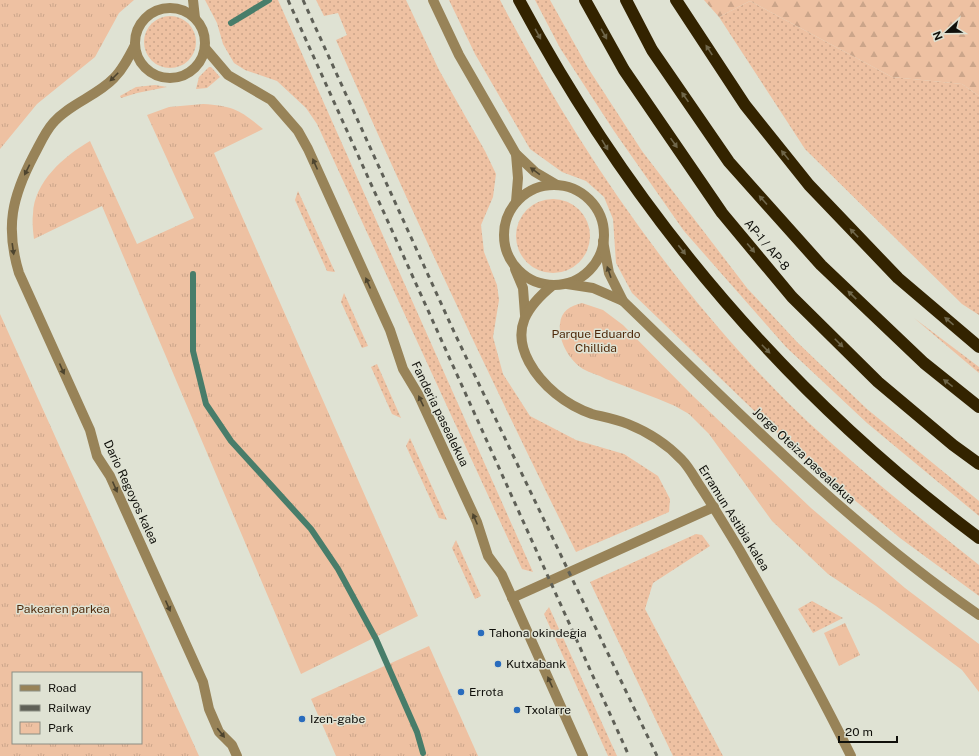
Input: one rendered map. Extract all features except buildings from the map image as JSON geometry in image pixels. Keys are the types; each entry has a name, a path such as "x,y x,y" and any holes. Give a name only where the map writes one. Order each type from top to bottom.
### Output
{"highway":[{"path":"519,0 540,38 611,155 683,252 751,334 812,396 874,454 935,505 979,538"},
{"name":"AP-1 / AP-8","path":"585,0 624,70 722,213 792,297 878,382 953,445 979,464"},
{"path":"626,0 652,50 729,162 821,266 924,364 979,407"},
{"path":"676,0 745,105 809,186 898,278 979,346"}],"street":[{"path":"158,9 174,7 189,13 202,26 205,34 205,48 202,58 196,67 188,73 168,78 150,71 138,55 135,45 136,36 141,24 150,14 158,9 165,0"},
{"path":"193,0 195,18"},
{"path":"433,0 460,55 516,154 535,172 557,185"},
{"name":"Dario Regoyos kalea","path":"135,45 124,66 113,79 75,105 53,123 40,144 18,188 12,210 11,239 13,254 19,273 90,430 97,456 110,476 203,682 209,709 219,732 232,745 237,756"},
{"name":"Fanderia pasealekua","path":"205,48 228,75 270,100 298,131 390,330 403,369 418,394 477,522 488,556 502,575 584,756"},
{"path":"516,154 518,178 516,202"},
{"path":"557,185 568,187 579,192 596,208 603,229 603,241 600,253 594,264 586,273 575,280 558,284 541,283 530,279 520,272 512,263 504,243 504,232 509,211 524,194 534,189 557,185"},
{"name":"Jorge Oteiza pasealekua","path":"603,241 609,273 623,301 832,501 904,560 979,615"},
{"name":"Erramun Astibia kalea","path":"512,263 523,288 525,315 521,332 523,349 529,362 545,385 567,402 579,409 628,424 648,433 683,461 714,507 779,618 851,756"},
{"name":"Jorge Oteiza pasealekua","path":"558,284 593,288 623,301"},
{"name":"Erramun Astibia kalea","path":"525,315 537,299 558,284"},
{"path":"512,598 714,507"}],"green space":[{"path":"0,0 134,0 119,13 95,57 37,104 0,149"},
{"path":"205,0 278,0 533,572 522,569 317,124 306,108 277,81 245,70 234,63 223,44 217,23"},
{"path":"316,0 406,0 439,70 485,151 496,174 493,197 481,225 484,252 497,285 499,300 493,337 503,374 530,416 576,440 624,454 658,476 670,499 669,512 576,552 453,298 336,40 347,35 338,13 324,16"},
{"path":"449,0 500,0 564,114 637,224 677,277 719,328 763,377 809,423 871,478 979,565 979,596 900,538 797,452 632,293 616,263 613,219 604,197 586,181 562,172 530,149 475,54"},
{"path":"535,0 550,0 588,68 642,151 747,288 797,342 867,409 979,501 979,516 867,423 786,347 684,231 614,131 560,48"},
{"path":"704,0 979,0 979,96 962,84 892,77 750,1 719,17"},
{"path":"750,1 892,77 962,84 979,96 979,315 962,304 805,149 719,17"},
{"path":"165,16 175,16 189,23 196,37 196,47 189,61 175,68 165,68 155,64 148,57 144,47 144,37 148,27 155,20"},
{"path":"209,67 211,67 220,77 207,88 196,89 199,77"},
{"path":"155,85 167,87 121,98 120,96 136,87"},
{"path":"203,104 222,106 236,110 263,129 214,153 418,616 301,674 102,206 34,239 33,214 39,191 52,171 61,162 70,154 90,141 137,244 194,218 147,115 169,107"},
{"path":"298,191 335,272 327,271 295,200"},
{"path":"553,199 567,202 579,210 587,222 590,236 587,250 579,262 567,270 553,273 539,270 527,262 519,250 516,236 519,222 527,210 539,202"},
{"path":"344,293 368,346 362,348 341,302"},
{"name":"Parque Eduardo Chillida","path":"582,303 603,310 623,325 693,396 811,508 905,588 979,644 979,692 962,670 876,606 828,574 772,521 709,434 689,414 675,406 649,395 589,372 573,361 563,343 560,324 564,312"},
{"name":"Pakearen parkea","path":"0,314 199,756 0,756"},
{"path":"914,318 979,367 979,373"},
{"path":"377,364 401,418 392,414 371,367"},
{"path":"410,438 447,520 439,518 406,446"},
{"path":"696,534 702,535 710,546 653,583 645,609 723,756 673,756 590,582"},
{"path":"456,540 481,596 475,599 452,548"},
{"path":"812,601 843,618 813,633 798,609"},
{"path":"549,607 617,756 608,756 544,614"},
{"path":"845,623 860,655 839,666 824,633"},
{"path":"429,646 478,756 336,756 311,699"}],"waterway":[{"path":"231,23 269,0"},
{"path":"193,274 193,351 206,404 231,441 311,529 338,569 376,639 417,732 423,753"}],"railway":[{"path":"288,0 629,756"},
{"path":"303,0 455,334 657,756"}],"place":[{"name":"Tahona okindegia","path":"481,633"},
{"name":"Kutxabank","path":"498,664"},
{"name":"Errota","path":"461,692"},
{"name":"Txolarre","path":"517,710"},
{"name":"Izen-gabe","path":"302,719"}]}
